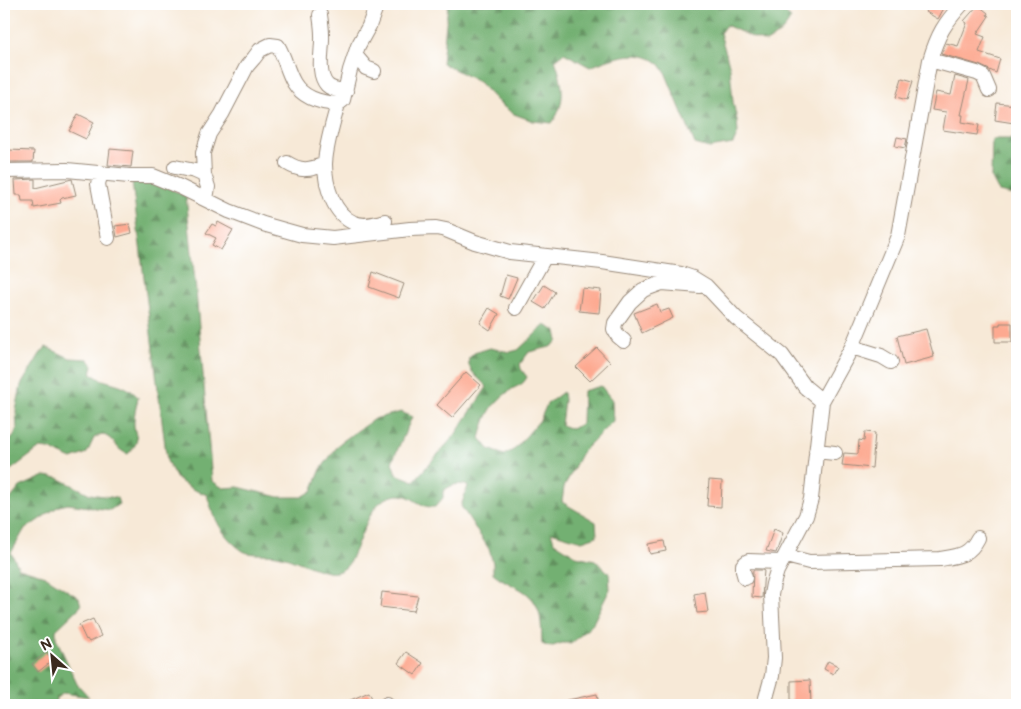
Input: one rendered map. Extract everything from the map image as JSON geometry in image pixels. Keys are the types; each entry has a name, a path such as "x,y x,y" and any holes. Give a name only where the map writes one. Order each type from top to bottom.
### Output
{"street":[{"path":"206,199 208,187 204,175 204,153 209,134 226,107 247,66 260,50 270,45 278,46 294,83 303,93 317,101 338,104 344,100 355,55 377,4"},
{"path":"764,705 772,676 774,658 773,584 806,516 811,499 822,401 852,347 898,236 930,60 936,39 944,25 962,4"},
{"path":"320,15 322,73 327,84 335,90 346,90"},
{"path":"355,55 366,68 374,71"},
{"path":"930,60 983,76 989,90"},
{"path":"338,104 327,147 325,164 327,182 334,202 344,216 355,223 368,225 385,221"},
{"path":"287,163 297,169 308,169 325,164"},
{"path":"175,167 204,175"},
{"path":"4,171 67,170 129,176 153,176 206,199 229,212 302,235 333,238 410,229 436,228 510,252 670,271 693,278 706,286 736,318 782,355 805,387 822,401"},
{"path":"101,173 98,184 108,238"},
{"path":"516,308 545,256"},
{"path":"624,341 614,329 615,323 630,302 642,290 662,284 706,286"},
{"path":"852,347 881,356 891,362"},
{"path":"816,451 835,452"},
{"path":"745,578 742,571 743,565 748,561 784,559 809,562 940,559 959,556 970,551 978,538"}],"green space":[{"path":"448,4 774,4 791,18 780,32 766,42 726,25 720,33 730,68 738,133 733,144 709,148 695,144 662,67 650,58 642,56 624,56 590,67 564,53 555,60 562,85 562,100 552,123 533,121 514,114 501,105 479,82 442,63"},
{"path":"992,139 1017,139 1017,196 999,192 991,177"},
{"path":"153,181 186,196 212,481 223,488 238,487 279,497 302,497 312,491 321,469 340,443 374,419 401,412 412,417 392,462 396,474 414,481 455,435 487,387 471,370 469,358 474,353 490,348 510,352 518,350 545,325 556,331 558,341 550,347 529,352 520,364 527,377 490,410 480,438 489,449 504,455 515,449 540,420 547,404 563,392 561,425 572,429 582,423 583,391 601,386 612,400 613,421 582,452 564,487 562,502 596,522 597,536 582,541 551,532 554,542 576,556 595,560 609,573 610,589 592,625 572,643 562,643 550,647 542,644 541,620 537,606 528,594 493,573 493,563 489,549 461,506 468,486 461,484 449,487 443,491 443,498 435,507 422,505 407,496 401,495 385,499 379,503 366,524 351,560 344,569 337,572 322,571 290,558 277,555 246,553 230,540 216,519 207,495 192,489 177,479 167,461 132,182"},
{"path":"46,347 70,358 88,359 93,365 91,373 102,380 126,387 138,397 134,415 137,441 128,454 120,450 107,436 102,434 94,438 87,453 72,459 49,449 40,448 4,475 4,448 17,429 16,411 21,385"},
{"path":"45,476 58,478 90,494 117,498 119,504 110,510 68,504 59,506 24,530 11,553 19,568 45,576 79,598 81,606 56,630 56,638 77,684 89,697 64,693 56,698 55,705 4,705 4,507 20,487"}],"building":[{"path":"931,4 938,4 944,8 938,19 926,12"},
{"path":"978,5 989,16 977,34 985,37 979,52 1000,59 996,73 979,65 941,54 946,43 958,46 967,23 964,21"},
{"path":"955,76 969,80 961,115 963,115 962,122 979,125 977,135 943,130 946,112 932,110 936,92 951,95"},
{"path":"902,78 913,81 907,100 896,97"},
{"path":"997,103 1016,105 1014,123 995,120"},
{"path":"78,114 94,122 86,139 69,131"},
{"path":"897,137 907,139 905,148 895,146"},
{"path":"110,149 133,151 131,167 108,165"},
{"path":"8,150 34,151 33,162 8,162"},
{"path":"35,179 35,188 72,179 76,195 62,198 60,200 61,203 34,208 33,201 22,201 21,195 16,195 15,180"},
{"path":"218,222 233,230 221,250 212,245 216,238 206,233 212,224 216,226"},
{"path":"130,224 132,233 117,237 115,226"},
{"path":"373,272 404,284 399,298 369,287"},
{"path":"506,275 517,278 508,299 500,296"},
{"path":"544,285 555,292 545,309 533,302"},
{"path":"582,288 601,290 599,313 579,311"},
{"path":"657,304 660,312 669,309 673,318 642,333 634,313"},
{"path":"489,308 499,314 490,330 480,323"},
{"path":"1000,323 1012,323 1012,342 995,342 995,325 1000,325"},
{"path":"926,329 934,357 904,365 897,336"},
{"path":"597,348 610,362 590,381 576,367"},
{"path":"466,372 481,385 452,418 437,405"},
{"path":"865,432 875,433 872,468 842,465 844,453 858,454 859,440 864,441"},
{"path":"709,480 722,481 721,507 707,506"},
{"path":"774,529 783,533 776,553 766,551"},
{"path":"664,541 666,551 650,554 648,544"},
{"path":"753,570 764,570 762,598 752,597"},
{"path":"382,592 418,596 414,611 380,607"},
{"path":"705,592 708,612 697,613 694,594"},
{"path":"93,619 101,636 89,642 86,640 79,625"},
{"path":"46,652 53,660 38,672 32,664"},
{"path":"406,652 423,663 415,675 398,663"},
{"path":"828,661 838,666 833,674 824,669"},
{"path":"810,680 811,705 791,705 791,681"},
{"path":"369,692 375,705 339,705"},
{"path":"597,694 599,705 563,705 563,701"}]}
